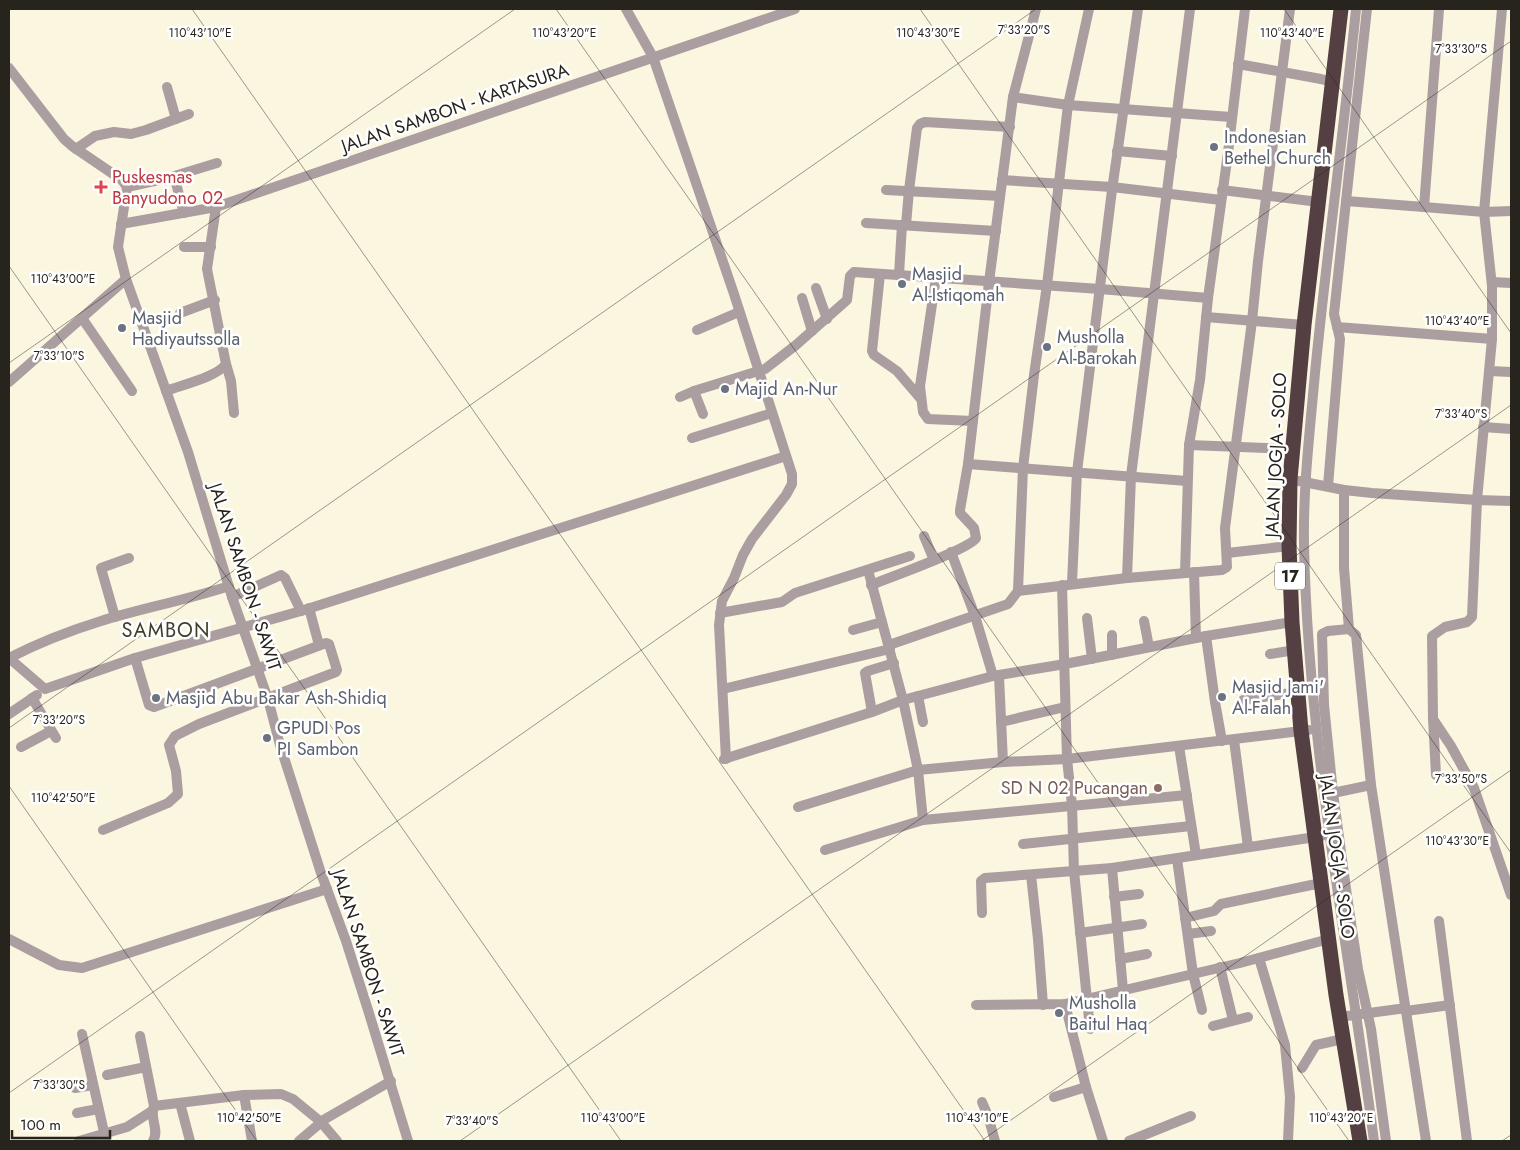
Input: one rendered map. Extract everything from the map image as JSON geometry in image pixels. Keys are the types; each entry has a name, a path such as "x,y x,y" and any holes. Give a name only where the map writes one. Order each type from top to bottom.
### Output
{"highway":[{"name":"JALAN JOGJA - SOLO","path":"1305,731 1297,481 1293,449 1312,324 1319,202 1342,9"},
{"name":"JALAN JOGJA - SOLO","path":"1350,9 1312,324 1289,546 1292,622 1302,641 1298,692 1319,836 1369,1141"},
{"name":"JALAN JOGJA - SOLO","path":"1319,836 1321,883 1329,939 1348,1016 1343,1039 1360,1141"}],"street":[{"path":"626,9 653,57 740,312 792,474 791,488 747,547 722,601 720,613 725,759 872,712 903,700 996,676 1201,637 1292,622"},
{"name":"JALAN SAMBON - KARTASURA","path":"122,224 216,208 794,9"},
{"path":"871,585 972,543 976,538 974,528 960,512 968,464 1013,97 1036,9"},
{"path":"723,689 889,647 1008,604 1018,591 1023,468 1034,375 1047,285 1068,105 1088,9"},
{"path":"1090,1029 1074,871 1072,805 1067,759 1065,664 1067,584 1077,472 1112,187 1138,9"},
{"path":"1127,578 1131,476 1190,9"},
{"path":"1222,741 1189,572 1187,481 1189,445 1200,380 1208,298 1245,9"},
{"path":"1018,591 1067,584 1225,569 1228,565 1225,528 1290,9"},
{"path":"1206,317 1312,324 1356,9"},
{"path":"1328,486 1340,346 1334,314 1367,9"},
{"path":"1424,207 1439,9"},
{"path":"1436,775 1432,636 1445,626 1467,622 1473,614 1477,500 1492,339 1492,282 1484,212 1502,9"},
{"path":"1238,64 1332,82"},
{"path":"9,68 64,139 74,148 122,180 128,187 217,163"},
{"path":"167,87 176,119"},
{"path":"1013,97 1068,105 1231,117"},
{"path":"74,148 95,136 114,132 131,134 188,114"},
{"path":"898,275 917,128 920,124 925,122 944,122 1010,127"},
{"path":"1117,151 1172,156"},
{"path":"174,176 184,213"},
{"path":"1002,180 1112,187 1167,194 1266,196 1319,202"},
{"name":"JALAN SAMBON - SAWIT","path":"128,187 118,247 126,279 190,461 232,597 268,699 280,745 346,941 408,1141"},
{"path":"886,190 1000,196"},
{"path":"1346,202 1484,212 1511,211"},
{"path":"216,208 208,269 231,381 234,413"},
{"path":"866,223 996,231"},
{"path":"184,247 211,247"},
{"path":"680,397 759,372 774,363 848,300 851,274 854,272 1208,298"},
{"path":"880,274 872,351 874,356 896,372 921,399"},
{"path":"936,277 920,386 922,412 928,419 973,421"},
{"path":"9,382 126,279"},
{"path":"1492,282 1511,283"},
{"path":"816,288 827,319"},
{"path":"802,298 812,331"},
{"path":"180,313 215,300"},
{"path":"697,330 740,312"},
{"path":"82,318 132,392"},
{"path":"1337,328 1492,339"},
{"path":"166,391 212,374 222,369 226,364"},
{"path":"1490,371 1511,372"},
{"path":"694,391 703,414"},
{"path":"692,438 772,413"},
{"path":"1483,427 1511,428"},
{"path":"1189,445 1293,449"},
{"path":"9,714 45,689 134,658 305,609 786,456"},
{"path":"968,464 1187,481"},
{"path":"1297,481 1344,490 1511,501"},
{"path":"1344,490 1344,568 1349,630"},
{"path":"924,536 934,560"},
{"path":"1226,552 1289,546"},
{"path":"951,552 996,676 1003,762"},
{"path":"720,613 782,602 795,593 910,556"},
{"path":"115,617 101,568 129,558"},
{"path":"868,570 903,700 918,770 923,820"},
{"path":"232,597 281,575 285,578 305,609 319,645"},
{"path":"45,689 9,658 41,642 115,617 196,597 229,586"},
{"path":"1087,618 1092,659"},
{"path":"1144,621 1149,647"},
{"path":"853,630 882,622"},
{"path":"1270,654 1328,631 1349,630 1356,635 1371,786 1426,1141"},
{"path":"1322,634 1324,705 1333,793 1386,1141"},
{"path":"1112,635 1112,655"},
{"path":"1302,641 1325,793 1348,1016 1374,1141"},
{"path":"103,830 168,802 178,794 176,772 169,745 175,736 199,724 337,671 329,644 319,645 172,701 151,707 145,696 134,658"},
{"path":"872,712 865,674 868,671 894,662"},
{"path":"1243,700 1298,692"},
{"path":"918,696 923,722"},
{"path":"21,746 54,735 32,698"},
{"path":"1001,722 1065,707"},
{"path":"1433,718 1474,788 1511,895"},
{"path":"798,807 918,770 1003,762 1067,759 1305,731"},
{"path":"1234,740 1248,847"},
{"path":"1180,746 1196,855"},
{"path":"1333,793 1371,786"},
{"path":"825,850 923,820 1187,795"},
{"path":"1023,844 1191,826"},
{"path":"982,914 983,880 1112,868 1319,836"},
{"path":"1177,859 1193,974 1202,1010"},
{"path":"1112,868 1123,990"},
{"path":"1031,875 1043,1005"},
{"path":"1185,918 1214,911 1221,904 1321,883"},
{"path":"9,939 59,965 82,968 327,889"},
{"path":"1114,897 1140,894"},
{"path":"1438,921 1467,1141"},
{"path":"1080,933 1142,924"},
{"path":"1188,934 1210,931"},
{"path":"976,1006 1065,1004 1220,968 1329,939"},
{"path":"1120,958 1147,954"},
{"path":"1259,958 1285,1045 1290,1097 1288,1141"},
{"path":"1220,968 1233,1020"},
{"path":"1065,1004 1086,1087 1103,1141"},
{"path":"1348,1016 1367,1012 1450,1005"},
{"path":"1212,1026 1248,1017"},
{"path":"82,1034 105,1138"},
{"path":"140,1036 153,1109 156,1134 153,1141"},
{"path":"1302,1068 1316,1045 1343,1039"},
{"path":"107,1076 146,1067"},
{"path":"299,1141 321,1122 390,1081"},
{"path":"75,1088 92,1084"},
{"path":"1054,1097 1086,1087"},
{"path":"244,1095 252,1141"},
{"path":"79,1141 105,1138 127,1128 153,1109 180,1103 244,1095 284,1095 293,1099 321,1122 338,1141"},
{"path":"982,1102 995,1141"},
{"path":"180,1103 190,1141"},
{"path":"76,1113 98,1109"},
{"path":"1129,1141 1191,1116"}],"place":[{"name":"Indonesian Bethel Church","path":"1214,147"},
{"name":"Puskesmas Banyudono 02","path":"101,187"},
{"name":"Masjid Al-Istiqomah","path":"902,284"},
{"name":"Masjid Hadiyautssolla","path":"122,328"},
{"name":"Musholla Al-Barokah","path":"1047,347"},
{"name":"Majid An-Nur","path":"725,389"},
{"name":"Masjid Jami' Al-Falah","path":"1222,697"},
{"name":"Masjid Abu Bakar Ash-Shidiq","path":"156,698"},
{"name":"GPUDI Pos PI Sambon","path":"267,738"},
{"name":"SD N 02 Pucangan","path":"1158,788"},
{"name":"Musholla Baitul Haq","path":"1059,1013"}],"district":[{"name":"SAMBON","path":"166,630"}]}
